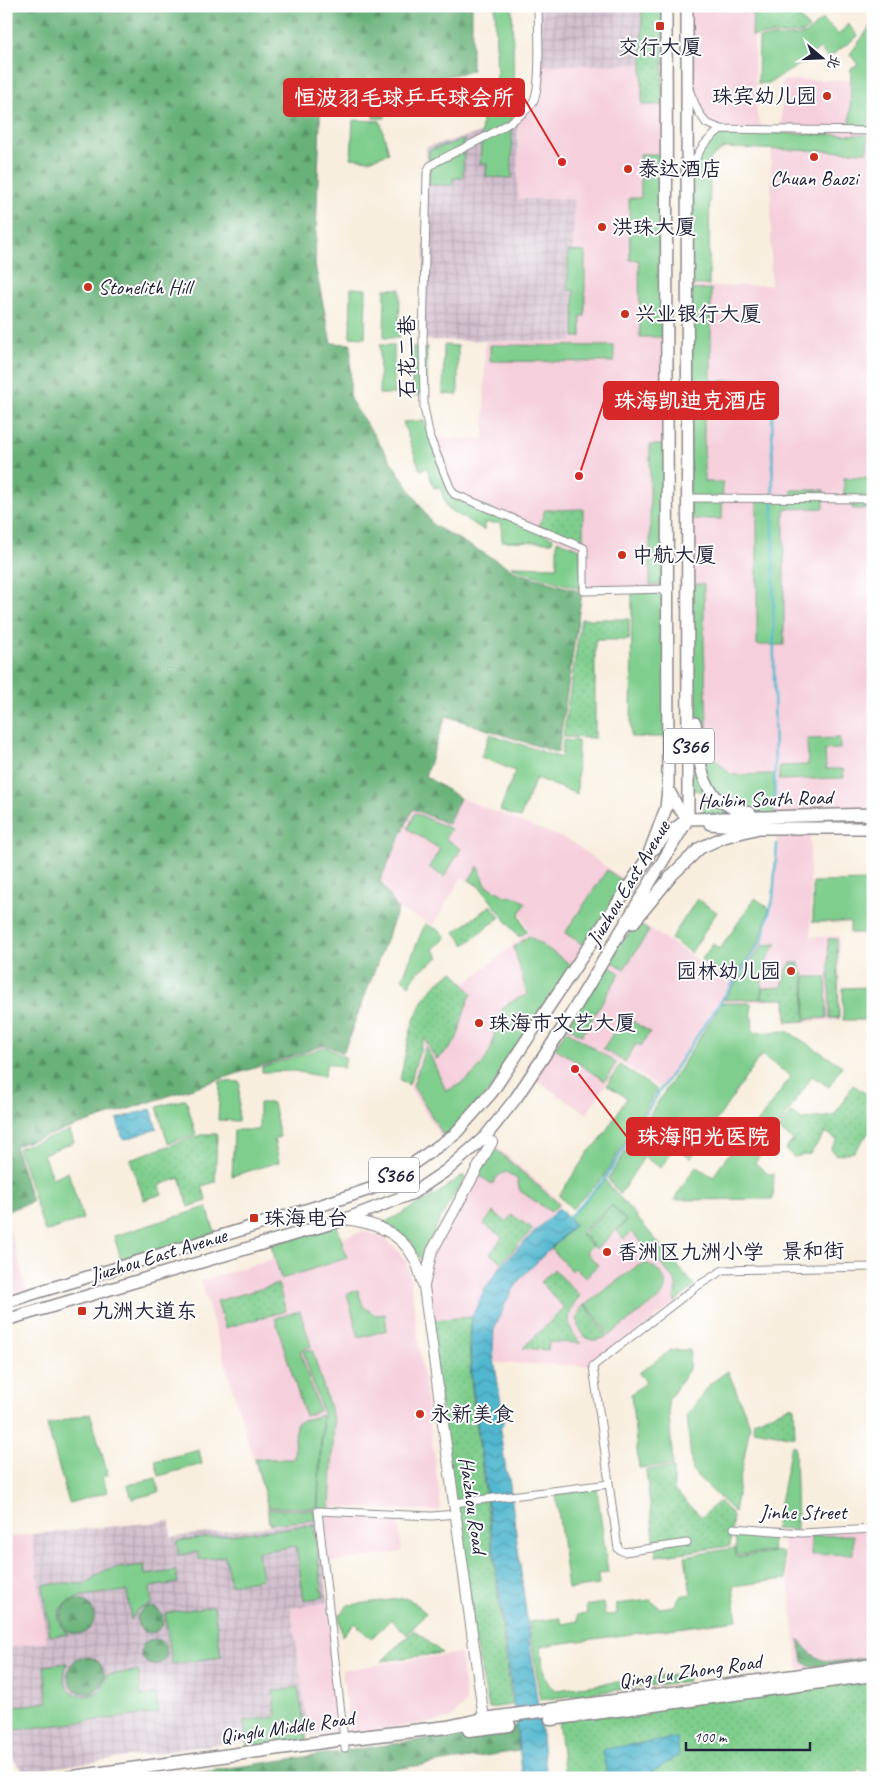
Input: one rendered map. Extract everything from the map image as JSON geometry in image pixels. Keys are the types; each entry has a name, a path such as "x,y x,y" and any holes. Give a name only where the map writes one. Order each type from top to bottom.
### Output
{"highway":[{"name":"Qing Lu Zhong Road","path":"544,1716 873,1665"},
{"name":"Qing Lu Zhong Road","path":"514,1720 873,1675"},
{"name":"Qinglu Middle Road","path":"130,1778 447,1727 514,1720"},
{"name":"Qinglu Middle Road","path":"66,1778 344,1743"}],"main road":[{"name":"Jiuzhou East Avenue","path":"6,1302 373,1188 414,1163 454,1135 492,1092 647,859 666,808 668,789 666,6"},
{"name":"Jiuzhou East Avenue","path":"6,1320 346,1219 414,1193 447,1170 485,1137 516,1098 564,1026 688,819 687,6"},
{"path":"689,674 699,752 704,778 709,790 721,802 738,810 766,816"},
{"path":"647,859 666,835 688,819 677,806 668,789"},
{"name":"Haibin South Road","path":"688,819 873,814"},
{"name":"Haibin South Road","path":"688,819 701,823 759,828 873,828"},
{"path":"604,959 672,875 700,848 724,837 759,828"}],"street":[{"name":"石花二巷","path":"538,6 539,74 534,102 518,118 436,162 430,166 427,173 423,340 424,407 430,438 454,494 584,548 584,591 668,590"},
{"path":"688,87 698,111 706,123 721,129 873,131"},
{"path":"688,177 696,156 706,141 721,129"},
{"path":"688,498 873,499"},
{"path":"424,1287 432,1251 492,1142"},
{"path":"346,1219 367,1222 378,1226 398,1238 408,1247 415,1259 424,1287"},
{"name":"景和街","path":"609,1484 593,1366 696,1287 723,1270 873,1267"},
{"name":"Haizhou Road","path":"424,1287 485,1724"},
{"path":"454,1502 609,1484 618,1549 624,1552 687,1543"},
{"path":"344,1743 318,1511 432,1516 456,1514"},
{"name":"Jinhe Street","path":"734,1528 802,1533 873,1529"}],"shaded area":[{"path":"538,6 666,6 666,64 539,65"},
{"path":"687,6 753,6 756,112 763,130 721,129 706,123 688,87"},
{"path":"666,64 668,589 583,592 583,549 454,494 430,438 484,439 485,341 572,341 574,199 518,199 519,118 534,102 539,65"},
{"path":"783,80 873,80 873,111 868,131 873,131 873,814 766,816 709,790 689,674 688,287 771,285 771,130 781,130"},
{"path":"518,118 518,199 574,199 572,341 423,340 426,147 491,130"},
{"path":"460,798 570,841 630,884 444,1142 410,1088 437,1007 529,932 521,914 462,877 433,925 399,909 380,882 413,809 448,824"},
{"path":"776,828 810,828 811,937 839,936 840,1020 785,1023 784,1000 721,1002 661,1089 620,1062 587,1114 531,1077 604,959 636,920 733,983 762,941 773,899 777,844"},
{"path":"491,1142 562,1203 502,1264 484,1290 472,1317 429,1319 424,1287 432,1251"},
{"name":"香洲区九洲小学","path":"605,1179 696,1287 593,1366 495,1363 493,1353 494,1330 507,1300 520,1279 574,1225 568,1218"},
{"path":"6,1217 28,1295 6,1302"},
{"path":"364,1231 384,1237 406,1262 410,1278 441,1507 440,1510 436,1511 318,1506 319,1521 268,1526 265,1498 201,1281"},
{"path":"322,1515 398,1519 402,1552 329,1562"},
{"path":"170,1521 171,1537 319,1521 328,1602 291,1608 309,1735 218,1744 23,1772 6,1749 6,1648 47,1642 32,1534"},
{"path":"873,1529 873,1659 799,1670 782,1532"},
{"path":"32,1534 47,1642 6,1648 6,1538"},
{"path":"328,1602 341,1731 309,1735 291,1607"},
{"path":"460,1653 466,1702 450,1719 350,1734 342,1670"}],"green space":[{"path":"6,6 472,6 472,71 401,85 321,92 315,265 331,343 351,344 350,399 433,525 519,573 582,592 558,753 446,716 425,776 460,798 448,824 413,809 380,881 398,909 343,1053 325,1045 15,1146 32,1202 6,1211"},
{"path":"495,6 512,6 514,85 497,86"},
{"path":"642,6 663,6 663,105 642,105"},
{"path":"753,6 790,6 809,28 804,33 752,36"},
{"path":"822,19 839,35 848,24 858,36 828,58 820,49 807,57 806,61 769,83 758,84 759,38 805,35"},
{"path":"873,23 873,112 871,112 867,129 850,128 851,69 858,65 850,54"},
{"path":"512,89 512,178 486,177 487,164 480,164 482,119 489,102 490,90"},
{"path":"374,90 386,91 385,118 373,118"},
{"path":"353,120 380,121 389,153 369,160 351,158"},
{"path":"722,132 868,135 867,152 724,148 710,159 709,285 690,285 689,177 707,143"},
{"path":"464,140 463,178 453,178 453,185 429,185 429,150"},
{"path":"640,154 663,154 664,337 640,337 639,260 630,260 629,198 641,198"},
{"path":"568,251 585,252 585,316 581,316 581,337 574,337 574,290 568,290"},
{"path":"351,288 366,289 365,338 350,337"},
{"path":"385,289 400,289 399,338 384,338"},
{"path":"711,289 711,381 741,380 741,401 704,402 704,482 723,482 722,519 690,519 690,290"},
{"path":"380,345 394,345 394,394 379,394"},
{"path":"444,345 458,346 458,395 443,394"},
{"path":"490,345 614,346 614,362 490,361"},
{"path":"412,347 427,347 427,396 412,395"},
{"path":"424,421 448,490 553,538 552,542 502,541 501,523 484,523 484,530 447,508 440,487 434,488 427,468 420,470 403,422"},
{"path":"650,445 666,445 666,585 650,585"},
{"path":"844,478 873,478 873,509 852,509 852,501 844,501"},
{"path":"792,490 824,490 824,508 784,509 784,645 757,645 757,497 792,496"},
{"path":"583,509 583,544 539,526 545,510"},
{"path":"557,540 580,549 581,589 520,571 511,566 557,567"},
{"path":"691,584 704,584 708,751 731,775 774,774 774,815 703,816 704,792 690,789"},
{"path":"632,593 666,593 665,737 631,737"},
{"path":"581,619 629,619 629,640 595,640 595,738 563,737"},
{"path":"490,734 561,758 563,740 578,741 577,794 536,778 520,818 500,810 515,771 481,757"},
{"path":"840,738 840,749 825,750 826,769 843,769 844,778 779,780 779,766 808,765 807,739"},
{"path":"415,813 451,829 445,838 461,849 444,877 429,867 440,849 408,829"},
{"path":"478,866 486,885 505,896 516,897 526,903 519,915 527,932 519,937 480,887 469,880"},
{"path":"607,870 627,884 585,946 565,933"},
{"path":"873,881 873,933 850,933 850,922 813,922 813,882"},
{"path":"755,898 769,908 760,940 733,981 701,960 713,944 720,949"},
{"path":"697,899 717,912 691,953 671,939"},
{"path":"491,905 500,917 465,945 455,932"},
{"path":"637,923 649,931 624,969 608,959"},
{"path":"425,924 441,931 446,938 433,949 439,957 418,972 409,985 402,979"},
{"path":"529,936 573,966 490,1090 445,1138 413,1086 426,1046 446,1091 462,1083 476,1072 490,1050 496,1022 501,1011 513,1001 527,995 514,947"},
{"path":"828,939 837,939 839,1018 830,1018"},
{"path":"777,944 766,963 761,999 724,1000 763,945"},
{"path":"791,963 799,963 800,970 804,974 805,1021 787,1022 786,999 762,999 762,988 782,987 786,970"},
{"path":"605,964 620,973 582,1035 567,1026"},
{"path":"453,971 472,994 467,1004 457,1038 446,1052 436,1059 424,1038 409,1085 400,1080 415,1017 430,990"},
{"path":"805,977 826,977 827,1018 806,1019"},
{"path":"873,987 873,1020 843,1020 843,988"},
{"path":"722,1003 751,1003 753,1033 787,1031 842,1066 829,1087 812,1076 755,1163 768,1174 774,1174 773,1199 674,1200 696,1166 713,1177 728,1155 744,1142 791,1076 761,1055 691,1158 674,1147 661,1168 644,1157 620,1194 608,1179"},
{"path":"624,1016 650,1032 641,1046 636,1044 625,1062 603,1049"},
{"path":"566,1030 616,1063 605,1081 555,1048"},
{"path":"326,1047 346,1058 344,1068 327,1063 324,1077 294,1071 262,1072 262,1067"},
{"path":"620,1065 657,1090 603,1178 572,1209 559,1196 589,1151 599,1142 627,1098 607,1085"},
{"path":"220,1081 240,1082 238,1121 218,1120"},
{"path":"853,1085 868,1095 873,1088 873,1133 870,1131 854,1152 837,1155 830,1150 837,1140 826,1132 810,1154 794,1157 785,1150 793,1140 779,1130 791,1113 804,1121 805,1119 834,1116"},
{"path":"186,1099 196,1135 168,1143 157,1107"},
{"path":"259,1103 273,1103 280,1137 274,1139 279,1162 232,1176 234,1130 259,1130"},
{"path":"70,1131 74,1142 43,1154 52,1178 68,1172 83,1219 45,1232 18,1148"},
{"path":"204,1134 217,1134 215,1182 202,1186 207,1201 189,1207 180,1178 160,1185 162,1194 144,1200 130,1159"},
{"path":"492,1146 559,1204 551,1212 520,1191 517,1179 506,1172 499,1175 492,1184 477,1174"},
{"path":"461,1176 464,1176 465,1179 441,1218 431,1238 424,1259 421,1260 414,1249 412,1241 407,1241 392,1227 382,1224 437,1194"},
{"path":"605,1180 695,1286 675,1302 676,1284 674,1279 632,1232 624,1239 617,1231 627,1221 612,1205 580,1233 592,1246 586,1252 598,1265 585,1278 575,1268 572,1271 551,1249 575,1225 569,1218"},
{"path":"612,1206 626,1221 596,1249 582,1234"},
{"path":"207,1207 215,1233 122,1263 114,1236"},
{"path":"493,1212 507,1222 512,1215 533,1229 502,1262 490,1254 502,1237 484,1224"},
{"path":"337,1225 347,1258 281,1279 271,1245"},
{"path":"646,1263 661,1273 665,1282 664,1292 660,1298 609,1335 586,1304 637,1266"},
{"path":"554,1269 580,1296 572,1308 569,1320 572,1331 581,1343 549,1342 548,1350 523,1348 564,1308 541,1282"},
{"path":"278,1284 286,1311 225,1328 217,1301"},
{"path":"358,1290 363,1306 375,1315 385,1314 387,1330 359,1338 347,1294"},
{"path":"585,1304 607,1336 599,1340 592,1340 581,1332 577,1319"},
{"path":"300,1311 311,1346 300,1351 319,1411 305,1416 275,1318"},
{"path":"472,1317 469,1341 471,1382 512,1705 489,1708 471,1624 429,1320"},
{"path":"312,1349 334,1422 330,1509 318,1508 323,1415 303,1351"},
{"path":"671,1350 690,1350 689,1369 668,1401 673,1465 639,1468 631,1394 646,1382 639,1373"},
{"path":"728,1371 750,1425 734,1512 692,1471 687,1415 711,1383"},
{"path":"790,1406 794,1408 795,1437 753,1430 754,1421"},
{"path":"90,1413 108,1475 103,1477 107,1492 69,1503 47,1425"},
{"path":"321,1415 317,1508 268,1507 255,1459 294,1459 296,1423"},
{"path":"791,1446 795,1446 797,1530 775,1529"},
{"path":"199,1450 202,1464 159,1476 155,1461"},
{"path":"673,1467 674,1490 702,1517 719,1501 733,1515 730,1546 656,1556 646,1470"},
{"path":"156,1478 159,1492 132,1499 128,1485"},
{"path":"597,1489 608,1573 598,1574 599,1585 568,1589 556,1494"},
{"path":"268,1509 315,1510 316,1520 269,1524"},
{"path":"314,1525 323,1597 304,1600 296,1546 258,1552 262,1579 230,1585 225,1556 199,1560 198,1552 178,1555 177,1541"},
{"path":"771,1531 773,1551 737,1555 735,1536"},
{"path":"853,1535 853,1554 811,1555 811,1536"},
{"path":"735,1548 736,1557 782,1551 786,1579 733,1586 737,1620 541,1646 545,1677 551,1687 556,1690 687,1673 688,1681 540,1700 529,1622 560,1618 562,1624 578,1621 577,1615 587,1614 586,1606 603,1603 605,1615 617,1614 616,1604 650,1600 660,1608 674,1606 680,1596 691,1594 685,1556"},
{"path":"144,1565 145,1575 176,1571 178,1583 150,1587 152,1604 138,1609 131,1620 127,1591 97,1594 75,1599 66,1603 60,1609 58,1617 61,1627 68,1634 50,1636 43,1585 85,1584 105,1570"},
{"path":"408,1598 426,1613 407,1635 391,1619 371,1639 355,1623 342,1636 339,1615 348,1605"},
{"path":"77,1600 89,1605 94,1617 89,1629 77,1634 65,1629 60,1617 65,1605"},
{"path":"214,1606 221,1657 172,1664 165,1613"},
{"path":"150,1607 159,1611 163,1620 159,1629 150,1633 141,1629 137,1620 141,1611"},
{"path":"414,1630 442,1653 382,1661"},
{"path":"154,1639 163,1643 167,1652 163,1661 154,1665 145,1661 141,1652 145,1643"},
{"path":"799,1639 815,1656 823,1660 841,1661 873,1656 873,1659 810,1667 803,1662"},
{"path":"86,1657 98,1663 104,1675 98,1687 86,1693 74,1687 68,1675 74,1663"},
{"path":"6,1658 12,1707 48,1702 44,1666 67,1663 64,1674 66,1686 76,1694 86,1696 98,1692 104,1684 106,1675 138,1671 141,1696 156,1695 158,1713 6,1731"},
{"path":"873,1677 873,1778 866,1778 860,1768 852,1778 565,1778 558,1721"},
{"path":"298,1687 307,1742 247,1749 244,1721 276,1717 273,1691"},
{"path":"516,1726 519,1751 332,1778 161,1778"}],"water":[{"path":"151,1109 157,1129 123,1140 117,1119"},
{"path":"559,1208 574,1225 520,1279 507,1300 494,1330 493,1353 504,1421 500,1430 506,1471 509,1478 547,1778 523,1778 472,1382 470,1341 472,1317 484,1290 502,1264"},
{"path":"677,1738 679,1755 648,1775 607,1778 603,1749"}],"waterway":[{"path":"772,397 775,801"},
{"path":"567,1219 605,1179 659,1092 762,941 773,899 777,844"}],"place":[{"name":"交行大厦","path":"660,26"},
{"name":"珠宾幼儿园","path":"827,96"},
{"name":"Chuan Baozi","path":"814,157"},
{"name":"恒波羽毛球乒乓球会所","path":"562,162"},
{"name":"泰达酒店","path":"628,169"},
{"name":"洪珠大厦","path":"602,227"},
{"name":"Stonelith Hill","path":"88,287"},
{"name":"兴业银行大厦","path":"625,314"},
{"name":"珠海凯迪克酒店","path":"579,476"},
{"name":"中航大厦","path":"622,555"},
{"name":"园林幼儿园","path":"791,971"},
{"name":"珠海市文艺大厦","path":"479,1023"},
{"name":"珠海阳光医院","path":"575,1069"},
{"name":"珠海电台","path":"254,1218"},
{"name":"香洲区九洲小学","path":"607,1252"},
{"name":"九洲大道东","path":"82,1311"},
{"name":"永新美食","path":"420,1414"}]}
